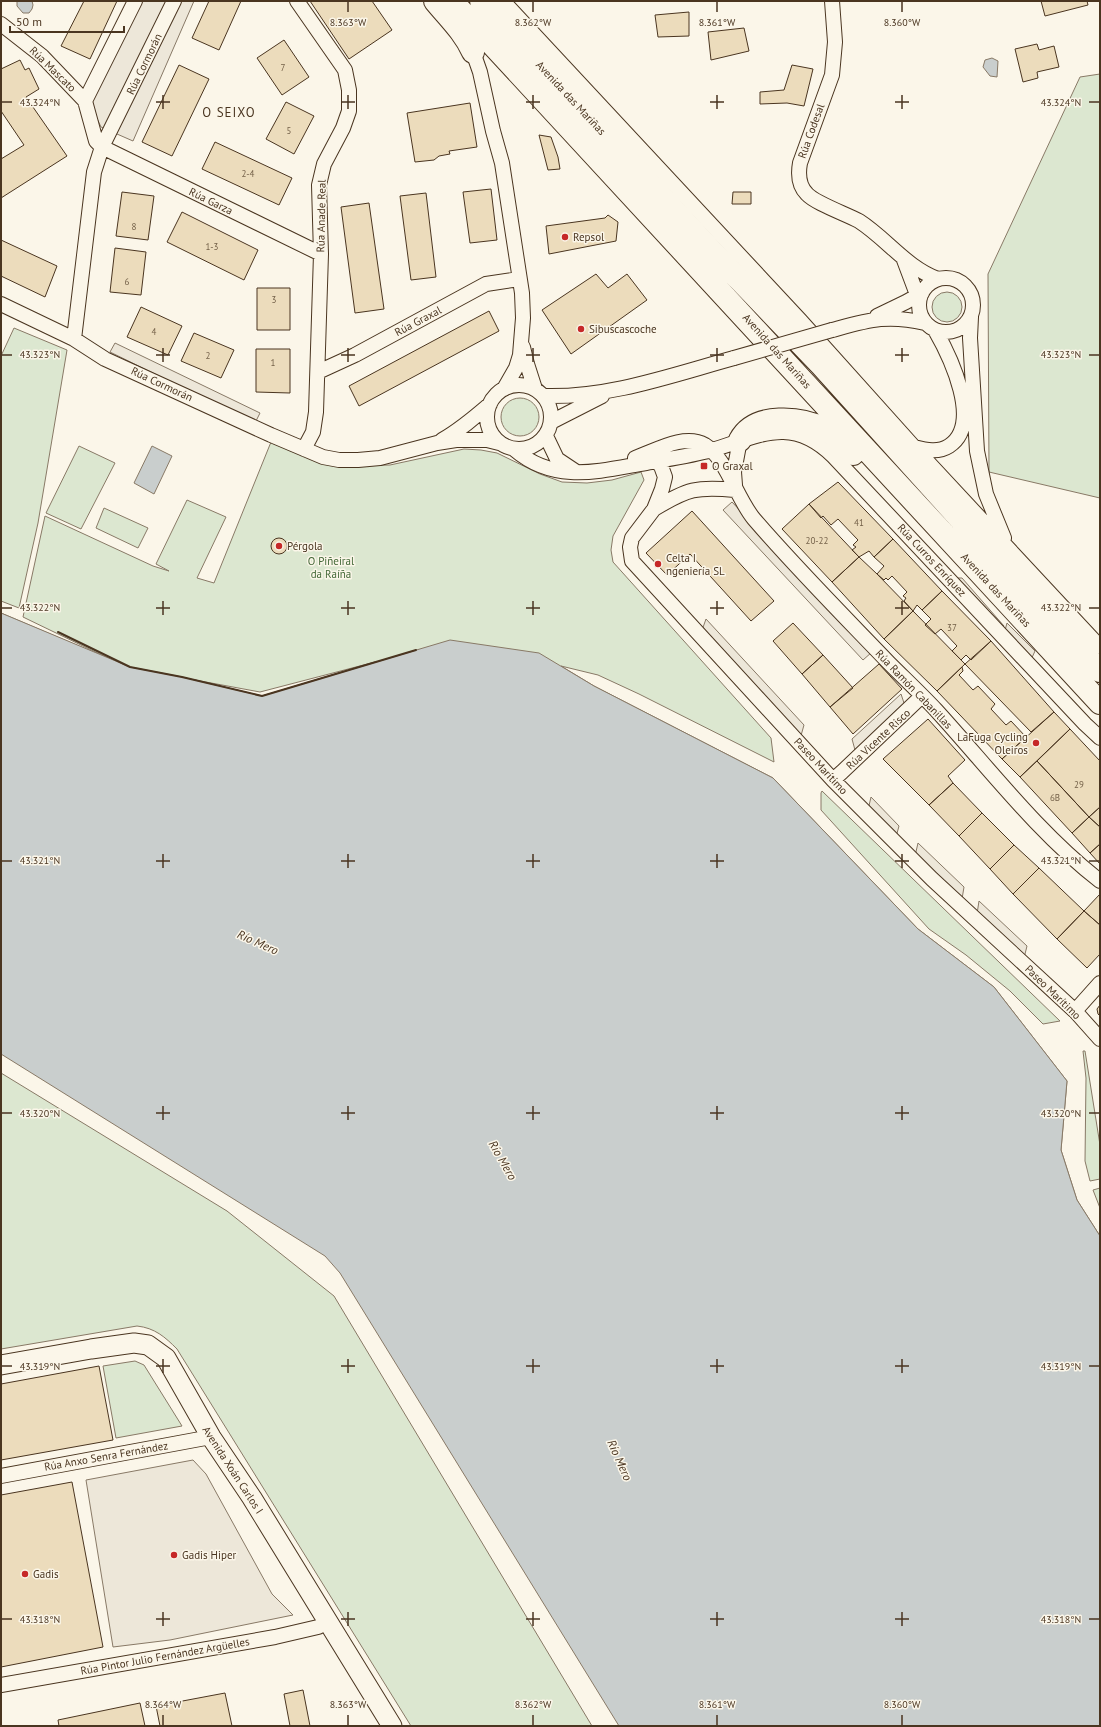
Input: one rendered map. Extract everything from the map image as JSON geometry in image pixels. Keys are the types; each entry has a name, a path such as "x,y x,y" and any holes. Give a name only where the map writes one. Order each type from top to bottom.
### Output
{"highway":[{"path":"435,1 468,41 473,52"},
{"name":"Avenida das Mariñas","path":"452,1 1100,703"},
{"name":"Avenida das Mariñas","path":"481,1 711,250 821,365 1027,593 1100,670"},
{"path":"740,440 744,433 753,426 777,420 810,424 825,430 845,446 931,538 958,564 968,573 996,591"}],"street":[{"path":"102,147 96,141 85,101 135,1"},
{"name":"Rúa Cormorán","path":"174,1 102,147 94,172 74,339 106,358 323,457 339,460 358,460 380,458 437,443 466,440 487,440 499,443"},
{"name":"Rúa Anade Real","path":"297,1 345,70 349,90 349,110 343,128 324,164 319,185 321,254 318,372 315,423 313,432 304,449"},
{"path":"503,1 800,320 914,447 1100,647"},
{"name":"Rúa Codesal","path":"832,1 835,42 832,75 800,163 798,171 802,189 808,196 845,214 870,229 921,272 938,279"},
{"name":"Rúa Mascato","path":"1,24 42,56 85,101"},
{"path":"473,52 480,72 493,131 502,163 520,279 522,312 522,339 520,355 516,368 504,389"},
{"name":"Rúa Garza","path":"102,147 321,254"},
{"name":"Rúa Codesal","path":"902,256 919,296"},
{"name":"Rúa Graxal","path":"318,372 355,355 486,284 520,279"},
{"path":"866,321 919,296 932,282 938,279 954,279 967,288 973,302 970,338 976,444 981,472 986,494 1002,534 1026,568"},
{"path":"914,447 927,451 944,449 956,441 963,427 961,392 956,373 948,353 919,308 919,296"},
{"path":"1,304 74,339"},
{"path":"522,339 527,364 540,393 550,408 551,422 546,436 532,447 515,450 499,443 493,436 487,421 490,404 498,392 504,389 520,385 540,393 564,396 615,390 880,318 899,318 951,332 966,324 971,317"},
{"path":"551,422 574,409 615,390"},
{"name":"Rúa Cormorán","path":"437,443 454,433 490,404"},
{"name":"Rúa Curros Enríquez","path":"515,450 532,462 545,468 561,471 588,472 711,450 760,434 777,431 808,438 824,448 1085,724 1100,738"},
{"path":"546,436 550,448 557,459 562,464 578,472"},
{"path":"654,509 678,494 689,491 715,488 735,490 734,472 740,440"},
{"path":"611,469 630,460 684,441 694,441 704,444 711,450"},
{"name":"Rúa Ramón Cabanillas","path":"711,450 717,455 735,490 753,518 922,696 1075,862 1100,881"},
{"name":"Paseo Marítimo","path":"656,461 661,466 665,477 654,509 632,538 630,547 632,561 833,780 932,879 1074,1011 1100,1039"},
{"name":"Rúa Vicente Risco","path":"833,780 922,696"},
{"path":"1074,1011 1100,983"},
{"name":"Avenida Xoán Carlos I","path":"1,1365 134,1343 148,1345 166,1358 211,1437 252,1498 392,1726"},
{"name":"Rúa Anxo Senra Fernández","path":"1,1476 211,1437"},
{"name":"Rúa Pintor Julio Fernández Argüelles","path":"1,1685 275,1637 318,1627 328,1622"}],"green space":[{"path":"1100,74 1100,498 989,472 988,274 1080,77"},
{"path":"947,292 953,293 961,301 961,313 953,321 947,322 941,321 933,313 932,307 933,301 941,293"},
{"path":"14,328 67,350 38,523 19,608 1,601 1,356"},
{"path":"516,398 524,398 534,403 538,410 538,424 534,431 524,436 516,436 506,431 504,428 501,421 501,413 506,403 509,401"},
{"name":"O Piñeiral da Raíña","path":"271,442 349,466 390,465 464,449 497,453 540,474 562,482 587,483 612,480 641,472 644,480 613,536 611,550 613,562 771,738 774,762 598,675 561,666 594,686 773,778 918,929 994,987 1067,1081 1061,1150 1077,1200 1100,1236 1100,1726 1,613 116,662 23,617 45,516 153,566 169,571 156,564 187,500 226,517 197,578 214,583","holes":["375,662 262,696 195,680 260,692"]},
{"path":"79,446 115,463 81,529 46,513"},
{"path":"104,508 148,528 138,548 96,528"},
{"path":"822,791 1060,1021 1043,1024 1010,991 966,955 929,929 821,810"},
{"path":"1083,1051 1085,1051 1100,1145 1100,1179 1090,1181 1085,1161 1086,1078"},
{"path":"1,1073 227,1211 334,1296 592,1726 411,1726 177,1349 159,1334 149,1329 137,1326 1,1349"},
{"path":"1100,1188 1100,1208 1093,1190"},
{"path":"135,1361 144,1365 182,1426 116,1438 103,1366"}],"shaded area":[{"path":"139,1 194,1 133,141 101,127 89,102"},
{"path":"115,343 260,413 255,423 110,352"},
{"path":"732,502 872,652 863,660 723,510"},
{"path":"957,578 962,578 1004,626 1001,629"},
{"path":"706,619 804,725 800,739 701,633"},
{"path":"1007,623 1035,651 1030,662 1004,634"},
{"path":"901,694 904,703 855,750 852,739"},
{"path":"871,797 899,826 896,837 868,810"},
{"path":"918,843 964,887 962,899 915,856"},
{"path":"979,901 1027,946 1024,958 977,914"},
{"name":"Gadis Hiper","path":"193,1460 206,1474 272,1594 293,1615 170,1640 113,1647 86,1480"}],"water":[{"path":"17,1 32,1 32,9 29,13 23,13 17,6"},
{"path":"992,58 998,61 997,77 990,76 983,67 985,60"},
{"path":"152,446 172,456 154,494 134,483"},
{"name":"Río Mero","path":"1,613 130,667 182,677 262,696 450,640 539,653 594,686 773,778 918,929 994,987 1067,1081 1061,1150 1077,1200 1100,1236 1100,1726 619,1726 340,1273 325,1256 1,1054"}],"building":[{"path":"84,1 117,1 90,59 61,46"},
{"path":"209,1 241,1 219,50 192,38"},
{"path":"310,1 372,1 392,30 349,59"},
{"path":"1041,1 1087,1 1088,5 1045,16"},
{"path":"689,12 689,36 658,37 655,15"},
{"path":"744,28 749,51 711,60 708,32"},
{"path":"284,40 309,77 282,95 257,58"},
{"path":"1037,44 1039,50 1054,46 1059,67 1037,72 1038,78 1023,82 1015,49"},
{"path":"20,60 25,70 29,68 39,89 26,97 67,156 1,198 1,159 24,145 1,111 1,69"},
{"path":"179,65 209,79 172,156 142,142"},
{"path":"792,65 813,69 804,106 787,103 760,104 760,92 784,90"},
{"path":"286,102 314,116 294,154 266,139"},
{"path":"470,103 477,147 449,151 450,154 439,156 434,160 415,162 407,113"},
{"path":"539,135 551,137 558,157 560,169 548,170"},
{"path":"215,142 292,178 279,205 202,169"},
{"path":"491,189 497,240 470,243 463,192"},
{"path":"122,192 154,196 148,240 116,236"},
{"path":"733,192 751,192 751,204 732,204"},
{"path":"426,193 436,277 411,280 400,196"},
{"path":"369,203 384,309 355,313 341,207"},
{"path":"182,212 258,250 244,280 167,242"},
{"path":"608,215 618,222 616,241 549,254 546,226 605,218"},
{"path":"1,240 57,266 45,297 1,276"},
{"path":"115,248 146,252 141,295 110,292"},
{"name":"Sibuscascoche","path":"596,274 608,288 627,274 647,300 571,354 542,310"},
{"path":"257,288 290,288 290,330 257,330"},
{"path":"141,307 182,326 168,355 127,337"},
{"path":"489,311 499,331 359,406 349,386"},
{"path":"194,333 234,350 221,378 181,361"},
{"path":"256,349 290,349 290,393 256,392"},
{"path":"838,482 893,539 874,557 869,551 859,557 852,550 856,547 853,545 858,540 838,519 831,525 823,516 821,518 809,504"},
{"path":"809,504 859,557 832,582 782,529"},
{"path":"692,511 774,601 751,621 690,554 667,575 646,553"},
{"name":"Pérgola","path":"279,538 286,543 287,546 282,553 279,554 272,549 271,546 276,539"},
{"path":"893,539 942,591 922,610 917,605 913,611 904,601 906,598 903,596 907,592 892,576 888,580 886,578 884,580 877,574 884,566 874,557"},
{"path":"859,557 913,611 884,639 832,582"},
{"path":"942,591 991,641 971,660 966,655 961,660 952,651 957,646 941,629 935,634 925,625 931,619 922,610"},
{"path":"913,611 965,664 937,691 884,639"},
{"path":"793,623 823,655 802,674 773,641"},
{"path":"991,641 1054,712 1031,732 965,664"},
{"path":"823,655 853,688 830,707 802,674"},
{"path":"879,664 902,689 853,734 830,707"},
{"path":"962,667 963,671 959,675 973,690 978,686 995,704 991,709 1006,725 1011,721 1026,737 1002,759 937,691"},
{"path":"1054,712 1070,729 1020,777 1002,759"},
{"path":"928,719 965,760 948,776 953,783 929,805 883,759"},
{"path":"1070,729 1100,761 1100,807 1089,817 1037,761"},
{"path":"1037,761 1089,817 1072,833 1020,777"},
{"path":"953,783 982,813 959,836 929,805"},
{"path":"1100,807 1100,827 1089,817"},
{"path":"982,813 1014,845 990,869 959,836"},
{"path":"1089,817 1100,827 1100,844 1090,853 1072,833"},
{"path":"1100,844 1100,864 1090,853"},
{"path":"1014,845 1039,868 1013,894 990,869"},
{"path":"1039,868 1084,911 1057,939 1013,894"},
{"path":"1100,894 1100,925 1084,911"},
{"path":"1084,911 1100,925 1100,954 1087,968 1057,939"},
{"path":"1100,1005 1100,1016 1097,1009"},
{"path":"99,1366 113,1440 1,1460 1,1384"},
{"path":"72,1482 103,1647 1,1667 1,1495"},
{"path":"303,1690 310,1726 290,1726 284,1694"},
{"path":"225,1693 232,1726 160,1726 156,1706"},
{"path":"140,1703 145,1726 59,1726 58,1720"}],"wall":[{"path":"58,632 130,667 182,677 262,696 416,650"}],"place":[{"name":"Repsol","path":"565,237"},
{"name":"Sibuscascoche","path":"581,329"},
{"name":"O Graxal","path":"704,466"},
{"name":"Pérgola","path":"279,546"},
{"name":"Celta I ngeniería SL","path":"658,564"},
{"name":"LaFuga Cycling Oleiros","path":"1036,743"},
{"name":"Gadis Hiper","path":"174,1555"},
{"name":"Gadis","path":"25,1574"}],"district":[{"name":"O SEIXO","path":"229,112"}]}
